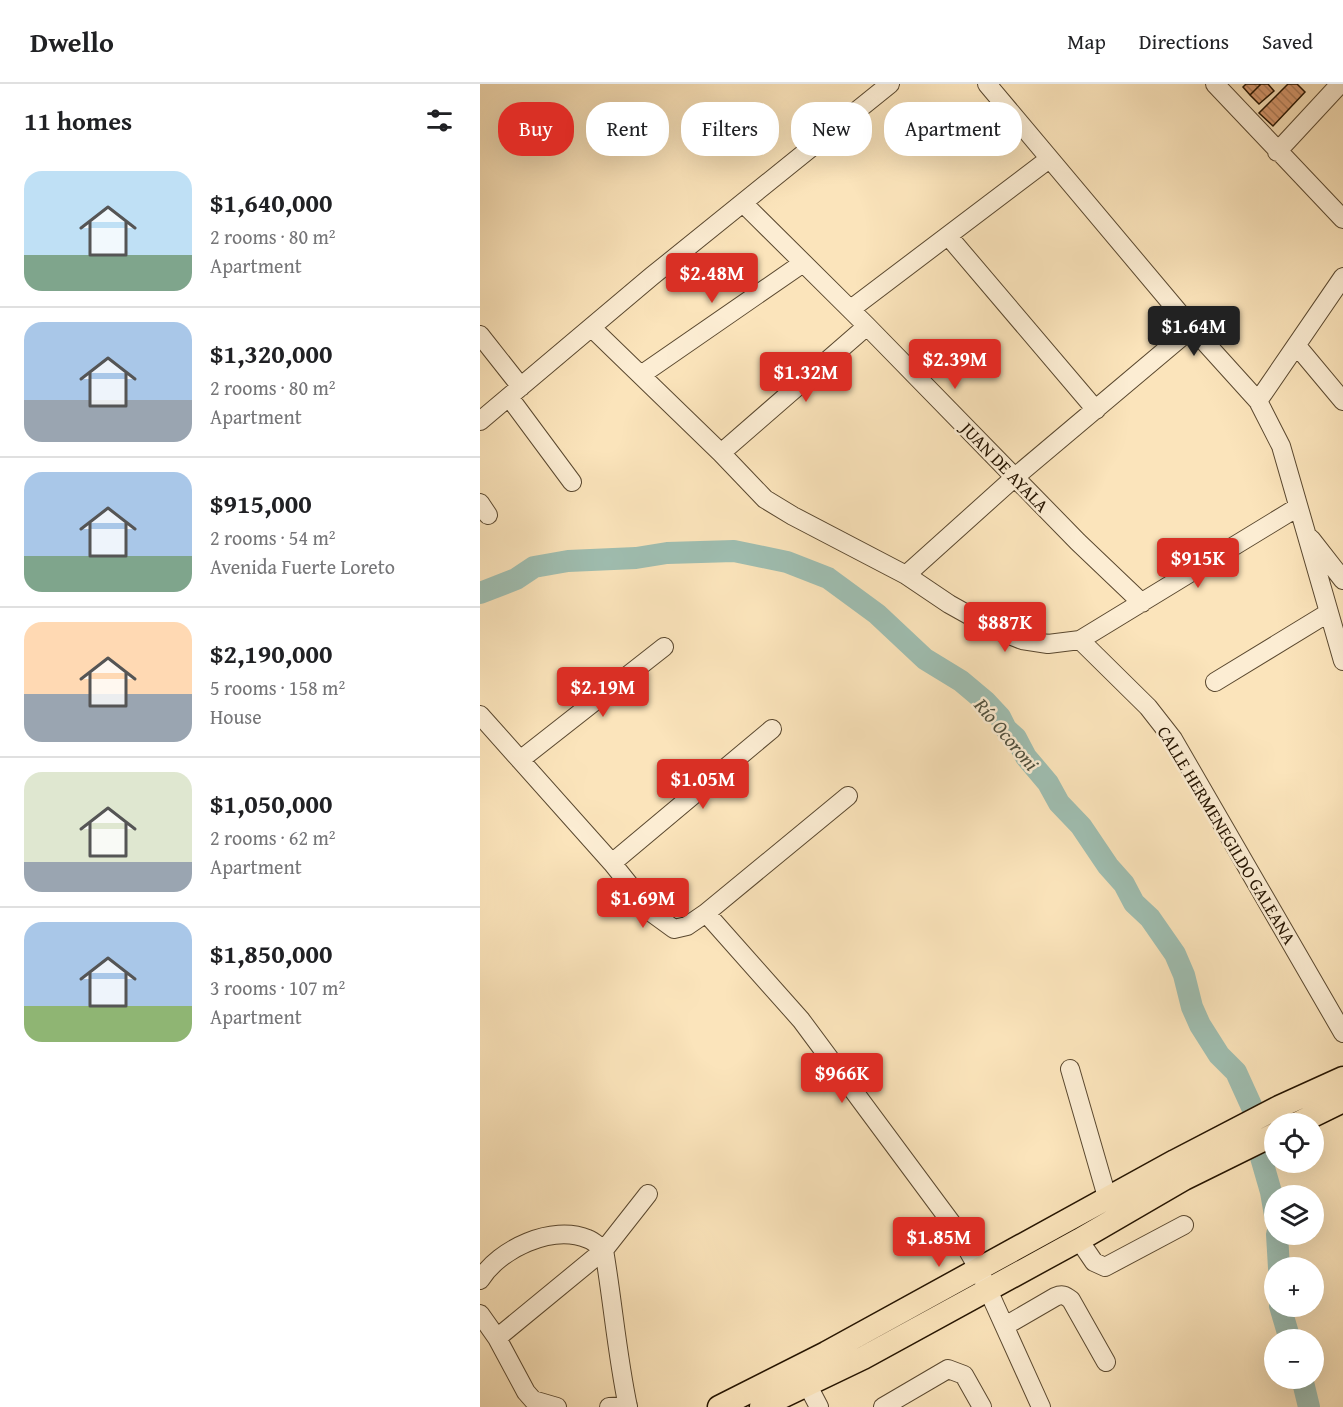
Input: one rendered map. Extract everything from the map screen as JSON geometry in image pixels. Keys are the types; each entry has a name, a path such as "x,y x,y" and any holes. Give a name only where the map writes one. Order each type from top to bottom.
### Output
{"main road":[{"path":"719,1407 826,1353 984,1279 1079,1240 1180,1170 1279,1107 1343,1078"},
{"path":"1318,1113 1343,1101"},
{"path":"761,1407 863,1358 1107,1197 1264,1138"}],"street":[{"path":"480,421 652,276 890,84"},
{"path":"987,84 1192,328 1258,401 1281,446 1343,661"},
{"path":"1215,84 1343,219"},
{"path":"1277,152 1340,84"},
{"path":"851,309 1049,159"},
{"name":"JUAN DE AYALA","path":"743,203 851,309 1078,542 1142,603"},
{"path":"949,237 1096,410"},
{"path":"641,375 803,263"},
{"path":"1258,401 1343,277"},
{"path":"721,453 867,326"},
{"path":"592,328 765,499 906,575 949,604 992,628 1022,640 1048,644 1080,640 1298,507"},
{"path":"906,575 1015,477 1192,328"},
{"path":"480,335 572,482"},
{"path":"1297,346 1343,401"},
{"path":"1304,531 1343,580"},
{"path":"1215,682 1328,613"},
{"name":"CALLE HERMENEGILDO GALEANA","path":"1080,640 1148,707 1173,739 1343,1033"},
{"path":"519,760 664,646"},
{"path":"480,715 612,863 652,913 674,929 687,926 706,913 848,796"},
{"path":"612,863 772,729"},
{"path":"706,913 801,1020 956,1229 984,1279 1041,1407"},
{"path":"1070,1069 1107,1197"},
{"path":"497,1338 604,1250 648,1194"},
{"path":"1079,1240 1094,1262 1105,1267 1184,1225"},
{"path":"480,1280 496,1261 523,1245 551,1236 569,1235 589,1239 604,1250 616,1346 628,1407 609,1407"},
{"path":"1005,1326 1061,1294 1071,1300 1106,1362"},
{"path":"480,1314 497,1338 526,1392 533,1400 557,1407"},
{"path":"883,1407 948,1369 964,1375 982,1407"},
{"path":"807,1384 819,1407"}],"building":[{"path":"1246,84 1261,84 1250,95 1243,87"},
{"path":"1261,84 1268,84 1274,91 1259,104 1250,95"},
{"path":"1288,84 1297,84 1305,92 1273,126 1259,113"}],"waterway":[{"name":"Río Ocoroni","path":"480,593 516,579 534,567 568,561 636,558 667,553 734,551 787,562 828,578 877,614 925,659 961,681 1000,717 1006,729 1016,738 1026,757 1048,783 1059,803 1081,826 1108,866 1124,884 1134,903 1150,918 1175,954 1200,1025 1219,1055 1236,1072 1256,1116 1258,1147 1269,1185"},
{"name":"Río Ocoroni","path":"1278,1245 1278,1257"},
{"name":"Río Ocoroni","path":"1283,1317 1287,1329"},
{"name":"Río Ocoroni","path":"1305,1389 1309,1407"}]}
